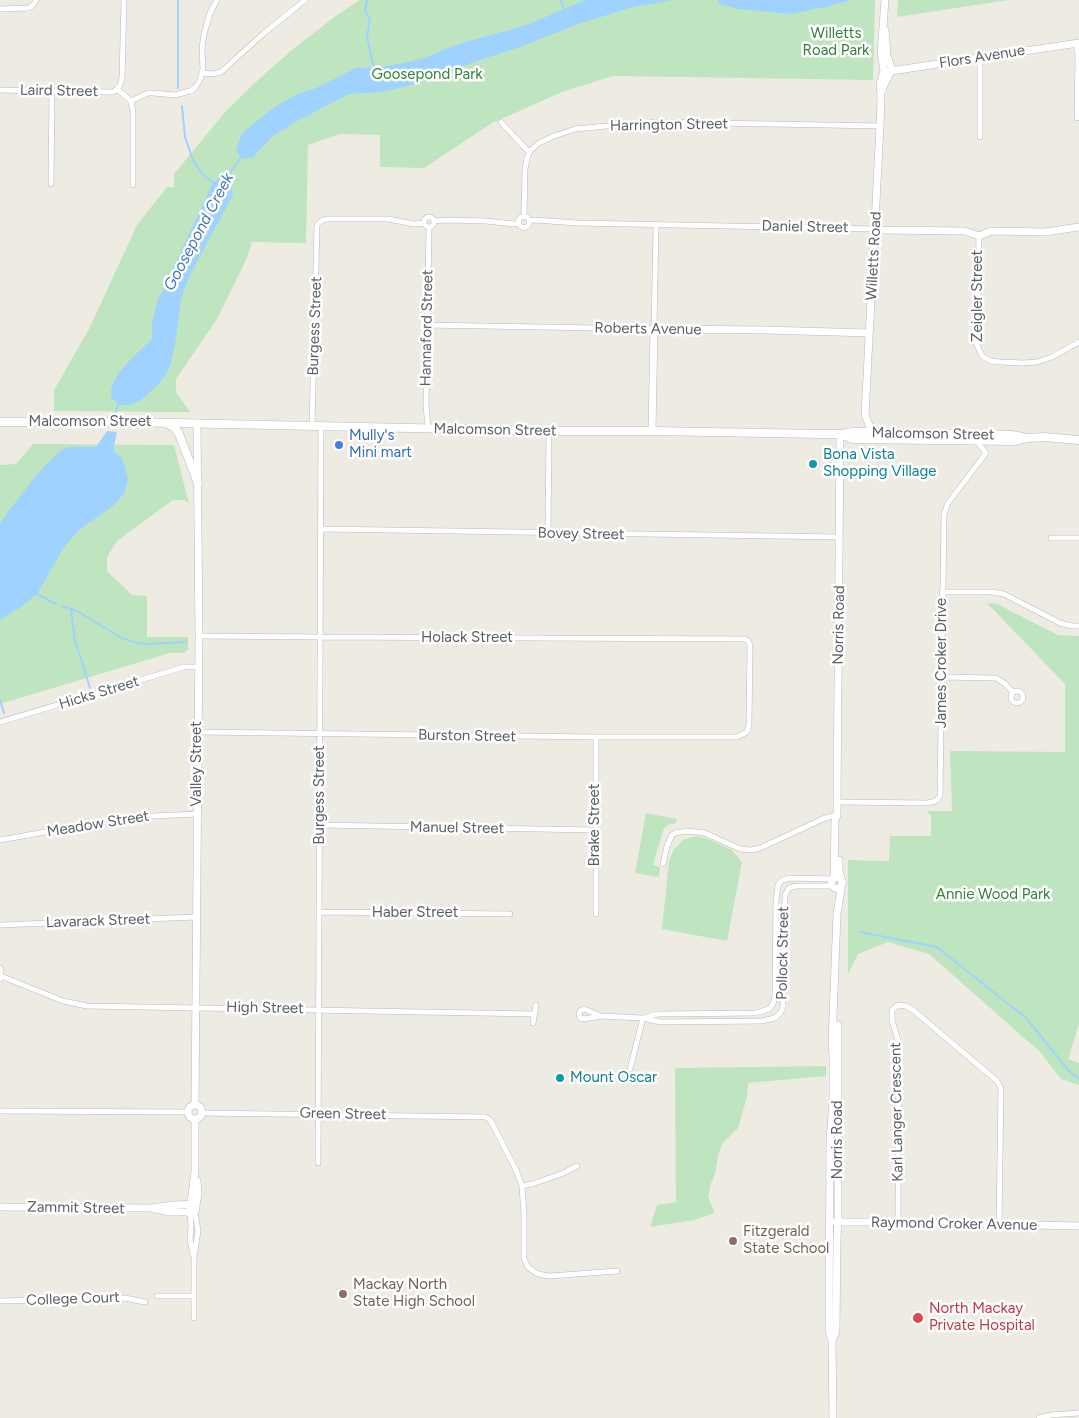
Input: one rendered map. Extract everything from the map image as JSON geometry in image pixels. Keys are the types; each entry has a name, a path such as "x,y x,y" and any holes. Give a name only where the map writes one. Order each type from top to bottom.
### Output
{"main road":[{"name":"Malcomson Street","path":"0,422 165,422 312,427 549,431 840,434 872,432 1012,435 1027,438"},
{"path":"165,422 179,434 198,483"},
{"name":"Malcomson Street","path":"840,434 853,439 1014,441 1044,437 1079,440"}],"street":[{"path":"0,9 29,8 36,0"},
{"path":"124,0 122,78 117,89 131,101 134,122 133,185"},
{"path":"131,101 153,93 175,95 195,88 203,73 202,48 204,34 210,13 217,0"},
{"path":"203,73 221,72 264,33 305,0"},
{"path":"885,0 884,24 888,71"},
{"path":"1077,118 1078,43"},
{"name":"Flors Avenue","path":"888,71 1078,43"},
{"path":"980,57 980,137"},
{"name":"Willetts Road","path":"872,432 865,416 881,97 888,71"},
{"name":"Laird Street","path":"0,90 109,92 117,89"},
{"path":"51,184 52,91"},
{"path":"501,122 530,151 525,169 524,217"},
{"name":"Harrington Street","path":"530,151 539,143 575,129 659,122 880,126"},
{"path":"434,221 433,225 425,226 425,218 428,217 434,221 456,220 519,223"},
{"path":"519,223 520,226 525,228 528,226 529,221 524,217"},
{"path":"519,223 520,218 524,217"},
{"name":"Burgess Street","path":"312,427 317,225 326,219 388,219 414,224 424,223"},
{"name":"Daniel Street","path":"529,221 964,231 979,236 991,231 1045,232 1079,226"},
{"path":"652,431 656,224"},
{"name":"Hannaford Street","path":"428,428 426,405 429,227"},
{"name":"Zeigler Street","path":"979,236 976,338 977,348 982,356 991,361 1000,362 1037,362 1052,357 1079,342"},
{"name":"Roberts Avenue","path":"427,325 765,330 869,334"},
{"name":"Valley Street","path":"195,1105 199,636 197,423"},
{"name":"Burgess Street","path":"318,1163 322,427"},
{"path":"548,533 549,431"},
{"name":"Norris Road","path":"837,914 833,882 835,821 837,815 840,434"},
{"name":"James Croker Drive","path":"837,802 926,803 937,800 941,792 944,514 948,503 986,453 976,440"},
{"name":"Bovey Street","path":"322,529 840,538"},
{"path":"1051,538 1079,538"},
{"path":"942,592 992,592 1004,594 1060,623 1079,626"},
{"name":"Holack Street","path":"199,636 745,639 750,645 749,725 747,732 737,737"},
{"name":"Hicks Street","path":"0,722 184,667 198,667"},
{"path":"942,677 996,678 1013,692"},
{"name":"Burston Street","path":"197,732 737,737"},
{"name":"Brake Street","path":"596,737 596,914"},
{"name":"Meadow Street","path":"0,840 130,817 197,814"},
{"path":"663,864 667,846 672,835 675,833 690,831 705,833 740,849 753,850 825,818 837,815"},
{"name":"Norris Road","path":"832,1341 836,1331 838,1222 834,1148 832,1043 837,914 842,883 839,870 840,820 837,815"},
{"name":"Manuel Street","path":"320,825 595,830"},
{"path":"833,882 838,877 842,883"},
{"name":"Pollock Street","path":"643,1018 655,1014 765,1011 772,1006 775,975 775,909 779,882 784,879 816,879 833,882"},
{"path":"815,886 816,879"},
{"name":"Pollock Street","path":"601,1016 643,1018 658,1022 768,1021 775,1018 781,1012 783,996 784,899 786,893 793,886 815,886 833,882"},
{"path":"777,889 786,893"},
{"path":"775,909 784,909"},
{"name":"Haber Street","path":"320,912 510,914"},
{"name":"Lavarack Street","path":"0,924 196,917"},
{"path":"775,941 784,941"},
{"path":"0,968 0,978"},
{"path":"775,975 783,975"},
{"name":"High Street","path":"0,978 63,1001 87,1006 534,1014"},
{"path":"774,996 783,996"},
{"path":"533,1023 536,1005"},
{"name":"Karl Langer Crescent","path":"898,1222 899,1044 892,1020 892,1010 898,1005 906,1006 913,1010 997,1081 1001,1090 999,1224"},
{"path":"765,1011 768,1021"},
{"path":"721,1013 721,1022"},
{"path":"743,1013 743,1021"},
{"path":"700,1022 701,1014"},
{"path":"630,1069 643,1018"},
{"path":"195,1105 199,1107 202,1113 195,1120 189,1117 188,1112 189,1108 195,1105"},
{"path":"0,1111 188,1112"},
{"name":"Green Street","path":"202,1113 485,1117 492,1123 522,1186"},
{"path":"194,1318 194,1258 190,1238 193,1208 198,1192 194,1171 195,1120"},
{"name":"Norris Road","path":"832,1418 832,1341 829,1330 829,1222 834,1148"},
{"path":"577,1166 560,1174 522,1186 524,1259 528,1267 542,1276 617,1271"},
{"name":"Zammit Street","path":"0,1207 152,1208 168,1212 193,1208"},
{"name":"Raymond Croker Avenue","path":"829,1222 1079,1226"},
{"path":"157,1296 194,1296"},
{"name":"College Court","path":"0,1301 125,1298 145,1302"},
{"path":"1039,1418 1079,1413"}],"green space":[{"name":"Goosepond Park","path":"360,0 875,0 873,80 613,76 562,92 492,123 424,168 380,167 380,135 340,134 308,145 306,243 252,242 247,258 217,319 176,379 176,392 190,412 54,411 54,390 89,329 137,225 167,187 174,187 174,174 226,111 259,79 293,49"},
{"path":"898,0 1008,0 897,17"},
{"path":"33,444 174,445 189,504 185,500 173,500 117,541 107,557 107,571 132,595 147,596 147,637 188,637 188,649 184,653 170,653 0,704 0,465 16,464"},
{"name":"Annie Wood Park","path":"987,603 997,604 1058,635 1079,636 1079,1024 1068,1059 1079,1063 1079,1085 1061,1079 1040,1052 929,954 888,942 858,954 848,974 848,860 889,861 890,836 931,836 931,816 927,811 952,811 950,751 1065,752 1065,684"},
{"path":"646,813 677,819 675,824 670,824 664,828 653,865 660,867 659,877 635,873"},
{"path":"696,836 708,839 732,850 742,862 727,941 662,929 669,861 674,849 683,840"},
{"path":"826,1066 826,1076 748,1083 747,1097 738,1128 722,1144 711,1183 708,1197 715,1213 694,1220 650,1227 657,1205 676,1202 675,1068"}],"water":[{"path":"585,0 672,0 633,7 578,24 520,47 471,63 432,80 382,92 349,94 297,121 273,136 252,158 241,158 236,150 242,133 273,108 297,94 314,89 356,68 380,67 424,58 455,45 527,25"},
{"path":"718,0 852,0 790,14 738,9 719,4"},
{"path":"222,176 229,179 233,195 189,277 181,299 171,363 159,384 141,400 129,405 120,405 111,398 111,389 117,375 152,339 152,323 157,302 213,183"},
{"path":"107,431 117,432 113,451 121,457 125,467 128,479 125,492 113,506 79,530 64,547 37,594 0,620 0,524 37,474 61,450 71,447 96,447"}],"waterway":[{"path":"178,0 178,88"},
{"path":"367,0 365,11 370,20 367,37 374,69"},
{"path":"561,0 564,10"},
{"path":"182,106 185,137 193,160 202,174 214,183"},
{"name":"Goosepond Creek","path":"226,179 242,156"},
{"name":"Goosepond Creek","path":"113,419 119,402"},
{"path":"37,594 56,604"},
{"path":"62,606 77,611 120,637 133,642 145,644 186,642"},
{"path":"71,610 75,640 90,688"},
{"path":"0,700 4,713"},
{"path":"860,932 937,947 1026,1018 1068,1070 1079,1079"}],"place":[{"name":"Mully's Mini mart","path":"339,445"},
{"name":"Bona Vista Shopping Village","path":"813,464"},
{"name":"Mount Oscar","path":"560,1078"},
{"name":"Fitzgerald State School","path":"733,1241"},
{"name":"Mackay North State High School","path":"343,1294"},
{"name":"North Mackay Private Hospital","path":"918,1318"}],"park label":[{"name":"Willetts Road Park","path":"836,42"}]}
